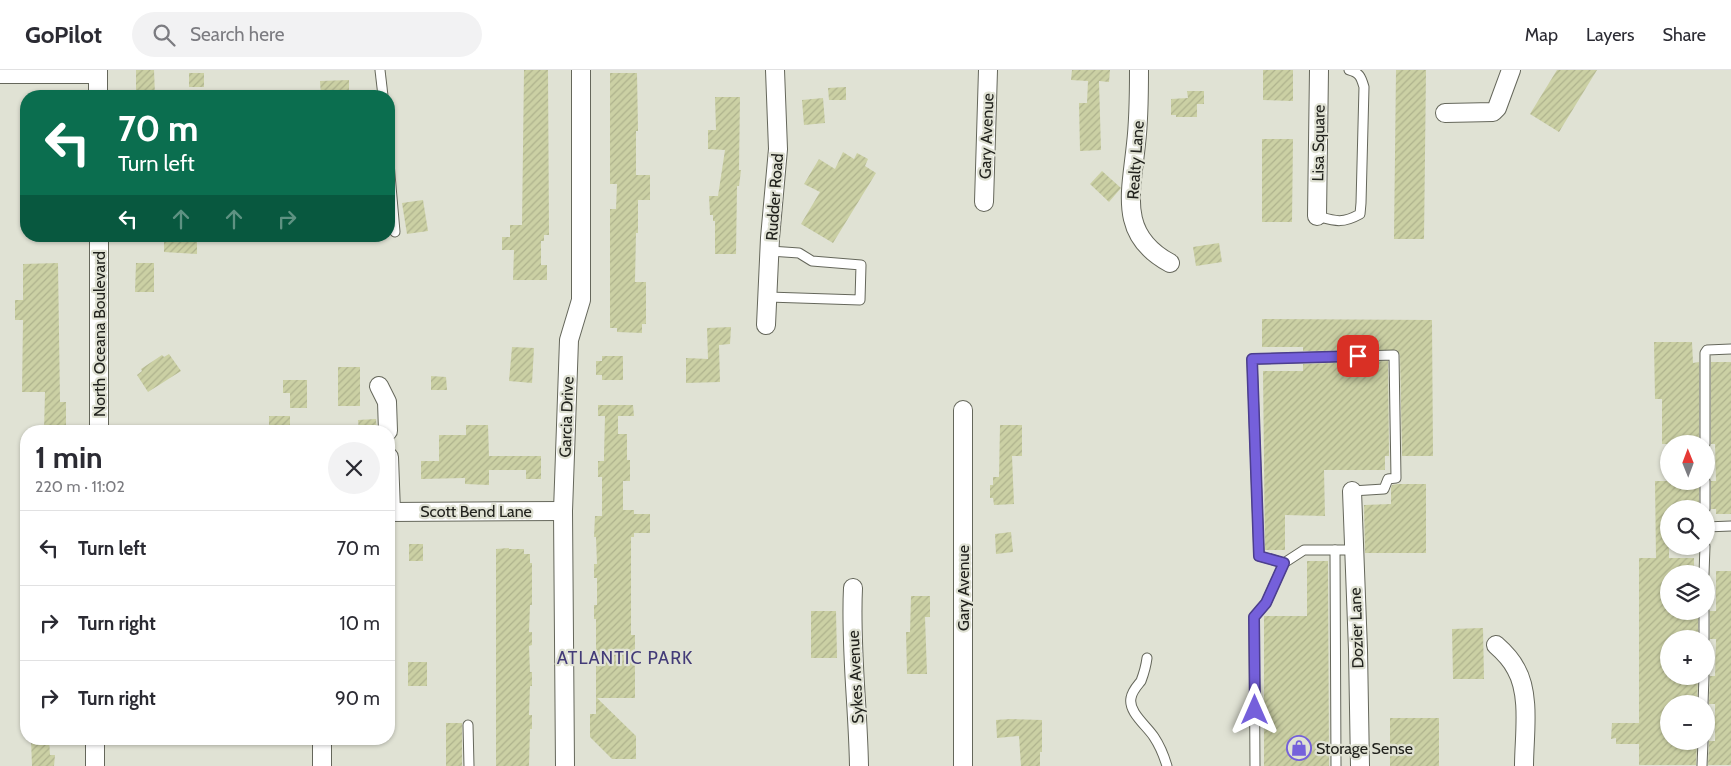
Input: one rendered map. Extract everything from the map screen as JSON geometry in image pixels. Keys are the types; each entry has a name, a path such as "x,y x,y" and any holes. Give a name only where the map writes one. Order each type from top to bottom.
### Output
{"street":[{"name":"Garcia Drive","path":"564,766 563,511 569,340 581,300 581,70"},
{"name":"Rudder Road","path":"766,325 778,149 775,70"},
{"name":"Gary Avenue","path":"984,202 988,70"},
{"name":"Realty Lane","path":"1139,70 1139,115 1130,179 1130,200 1138,234 1147,247 1170,263"},
{"name":"Lisa Square","path":"1317,216 1319,70"},
{"path":"1445,112 1493,112 1497,108 1511,70"},
{"path":"0,74 98,72 98,90"},
{"name":"North Oceana Boulevard","path":"98,425 99,242"},
{"path":"379,386 387,402 388,425"},
{"name":"Gary Avenue","path":"963,410 963,766"},
{"name":"Dozier Lane","path":"1352,491 1360,766"},
{"name":"Scott Bend Lane","path":"395,512 563,511"},
{"name":"Sykes Avenue","path":"853,588 852,656 859,766"},
{"path":"1496,645 1508,656 1517,669 1522,684 1525,700 1524,766"},
{"path":"95,745 95,766"},
{"path":"322,745 322,766"}],"lane":[{"path":"380,70 382,90"},
{"path":"1317,216 1339,222 1350,220 1360,214 1364,87 1360,75 1349,70"},
{"path":"768,297 860,300 861,265 812,261 799,253 770,251"},
{"path":"1705,435 1705,353 1707,350 1731,349"},
{"path":"1284,563 1259,556 1252,359 1394,354 1396,478 1388,479 1384,489 1352,491"},
{"path":"1715,527 1731,526"},
{"path":"1255,766 1254,617 1266,603 1284,563 1304,550 1353,550"},
{"path":"1335,550 1336,766"},
{"path":"1147,658 1140,681 1130,699 1131,708 1156,739 1167,766"},
{"path":"468,725 469,766"},
{"path":"1702,766 1703,750"}],"building":[{"path":"136,70 154,70 155,90 136,90"},
{"path":"524,70 548,70 549,235 544,235 544,241 541,241 541,265 547,265 547,280 513,280 514,250 502,250 502,237 510,237 510,225 522,225"},
{"path":"1072,70 1110,70 1109,82 1099,81 1101,150 1080,151 1079,103 1087,103 1088,81 1071,80"},
{"path":"1263,70 1293,70 1293,101 1263,100"},
{"path":"1396,70 1426,70 1424,239 1394,239"},
{"path":"1557,70 1597,70 1559,132 1530,114"},
{"path":"189,73 204,73 204,87 189,87"},
{"path":"610,73 637,73 638,131 636,131 636,175 650,175 650,200 638,200 638,233 636,233 635,282 646,282 646,324 642,324 642,333 617,332 617,328 610,328 610,209 616,209 617,184 610,184"},
{"path":"349,80 349,90 321,90 320,81"},
{"path":"846,87 846,100 829,100 828,88"},
{"path":"1187,91 1204,91 1204,104 1197,104 1197,117 1176,117 1176,115 1171,115 1171,99 1188,98"},
{"path":"715,97 740,97 739,170 741,170 739,186 737,186 736,254 715,254 715,221 713,221 713,215 710,215 709,196 718,196 725,150 708,149 708,130 716,130"},
{"path":"823,98 825,123 804,125 802,100"},
{"path":"1262,139 1293,139 1292,222 1262,222"},
{"path":"843,152 854,159 857,153 868,159 865,166 876,173 833,243 801,224 820,192 804,184 819,159 835,169"},
{"path":"1102,171 1121,188 1109,202 1090,184"},
{"path":"423,200 428,231 407,234 402,203"},
{"path":"164,242 197,242 197,254 164,252"},
{"path":"1219,243 1222,262 1196,266 1193,247"},
{"path":"58,263 60,402 66,402 66,425 44,425 45,392 22,392 23,320 15,320 15,300 23,300 23,264"},
{"path":"136,263 154,263 154,292 135,292"},
{"path":"1262,319 1432,320 1433,456 1402,456 1400,355 1397,350 1303,351 1303,347 1262,347"},
{"path":"731,327 730,344 719,345 720,382 686,383 686,358 708,359 707,328"},
{"path":"1654,342 1692,342 1693,363 1699,362 1699,435 1662,435 1662,399 1655,399"},
{"path":"512,347 534,348 532,383 509,381"},
{"path":"169,354 181,371 148,392 137,375 142,371 141,369 162,355 164,357"},
{"path":"602,356 623,356 623,380 602,380 602,375 596,375 596,361 602,361"},
{"path":"1388,361 1389,456 1385,456 1385,470 1324,470 1325,516 1285,515 1285,550 1265,550 1263,371 1303,371 1303,364"},
{"path":"1711,362 1731,362 1731,514 1716,514 1715,500 1711,500 1711,490 1715,490 1716,481 1715,435 1711,435"},
{"path":"338,367 360,367 360,406 338,406"},
{"path":"431,376 446,377 447,390 431,390"},
{"path":"283,380 307,380 307,408 290,408 290,393 283,393"},
{"path":"598,405 633,405 634,416 618,416 618,434 627,434 627,460 630,460 630,481 623,481 623,510 634,510 634,514 650,514 650,533 634,533 634,537 631,537 631,635 635,635 635,698 597,698 636,736 636,759 612,759 590,737 590,714 596,714 596,619 594,619 594,605 597,605 597,578 594,578 594,564 597,564 596,537 594,537 595,516 602,516 602,477 598,477 598,461 604,461 605,416 598,416"},
{"path":"269,416 290,416 290,425 269,425"},
{"path":"376,419 376,425 358,425 358,420"},
{"path":"466,425 488,425 489,456 541,456 541,479 526,479 526,470 489,470 489,485 465,484 465,478 421,479 421,461 439,461 439,435 466,435"},
{"path":"1000,425 1022,425 1022,456 1012,456 1014,504 994,505 993,498 990,498 990,485 993,485 993,477 999,477"},
{"path":"1655,481 1660,481 1660,490 1699,490 1699,500 1660,500 1660,555 1669,555 1669,558 1694,558 1694,565 1660,565 1660,620 1698,620 1698,630 1660,630 1660,685 1698,685 1697,695 1660,695 1660,750 1697,750 1696,765 1639,765 1639,744 1616,744 1616,738 1611,739 1612,723 1639,723 1639,558 1656,558"},
{"path":"1426,484 1426,553 1365,553 1364,505 1391,504 1392,485"},
{"path":"1011,532 1013,552 996,554 995,534"},
{"path":"409,544 423,544 423,561 409,561"},
{"path":"496,549 524,549 524,554 530,554 530,563 532,563 532,605 530,605 529,632 532,632 532,645 529,646 532,686 530,686 529,715 532,715 532,729 530,729 529,766 496,766"},
{"path":"1307,561 1328,561 1329,766 1264,766 1264,616 1307,616"},
{"path":"1716,571 1731,571 1731,765 1708,765 1709,750 1715,750 1715,695 1709,695 1710,685 1715,685 1716,639 1715,630 1710,630 1710,620 1715,620"},
{"path":"911,596 930,596 930,617 925,617 927,674 907,674 906,632 910,632"},
{"path":"811,611 836,611 837,658 811,658"},
{"path":"1483,628 1484,679 1453,679 1452,629"},
{"path":"408,662 427,662 427,686 408,686"},
{"path":"1390,718 1439,718 1439,766 1390,766"},
{"path":"996,720 1042,720 1040,766 1021,766 1019,736 997,738"},
{"path":"446,723 462,723 462,766 446,766"},
{"path":"31,745 49,745 50,755 55,755 54,766 32,766"}],"place":[{"name":"Storage Sense","path":"1299,748"}],"district":[{"name":"ATLANTIC PARK","path":"625,658"}],"route":[{"path":"1255,710 1254,617 1266,603 1284,563 1259,556 1252,359 1358,356"}]}
